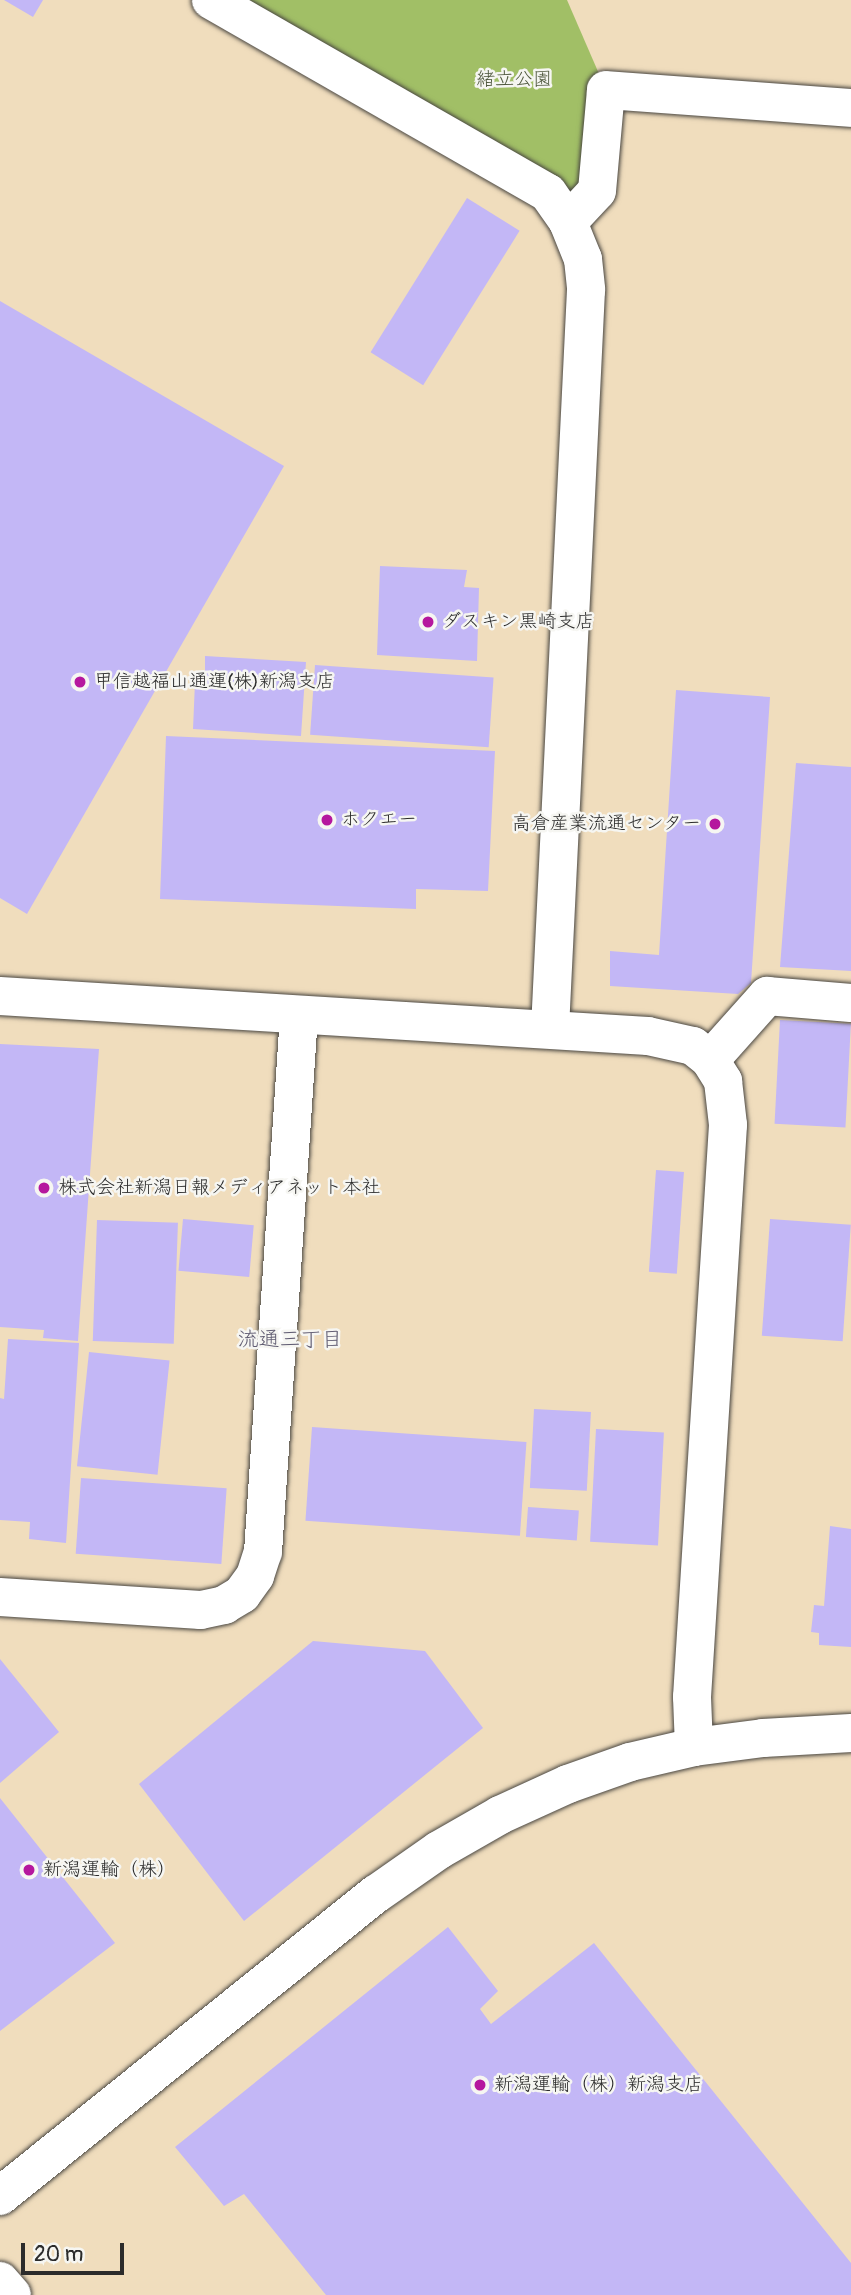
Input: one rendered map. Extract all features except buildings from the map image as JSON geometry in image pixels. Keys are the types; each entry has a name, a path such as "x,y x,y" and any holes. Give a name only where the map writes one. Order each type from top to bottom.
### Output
{"street":[{"path":"211,0 548,193 568,222 583,259 586,290 550,1028"},
{"path":"568,222 597,191 606,90 851,108"},
{"path":"0,996 550,1028 669,1039 693,1046 710,1060 723,1081 728,1125 692,1697 694,1747"},
{"path":"710,1060 767,996 851,1003"},
{"path":"0,1597 201,1610 224,1605 242,1594 255,1576 263,1552 299,1014"},
{"path":"0,2196 376,1894 439,1850 500,1815 568,1784 630,1762 694,1747 763,1738 851,1733"},
{"path":"0,2281 12,2295"}],"green space":[{"name":"緒立公園","path":"222,0 567,0 606,90 568,222"}],"place":[{"name":"ダスキン黒崎支店","path":"428,622"},
{"name":"甲信越福山通運(株)新潟支店","path":"80,682"},
{"name":"ホクエー","path":"327,820"},
{"name":"高倉産業流通センター","path":"715,824"},
{"name":"株式会社新潟日報メディアネット本社","path":"44,1188"},
{"name":"新潟運輸（株）","path":"29,1870"},
{"name":"新潟運輸（株）新潟支店","path":"480,2085"}],"district":[{"name":"流通三丁目","path":"290,1340"}]}
